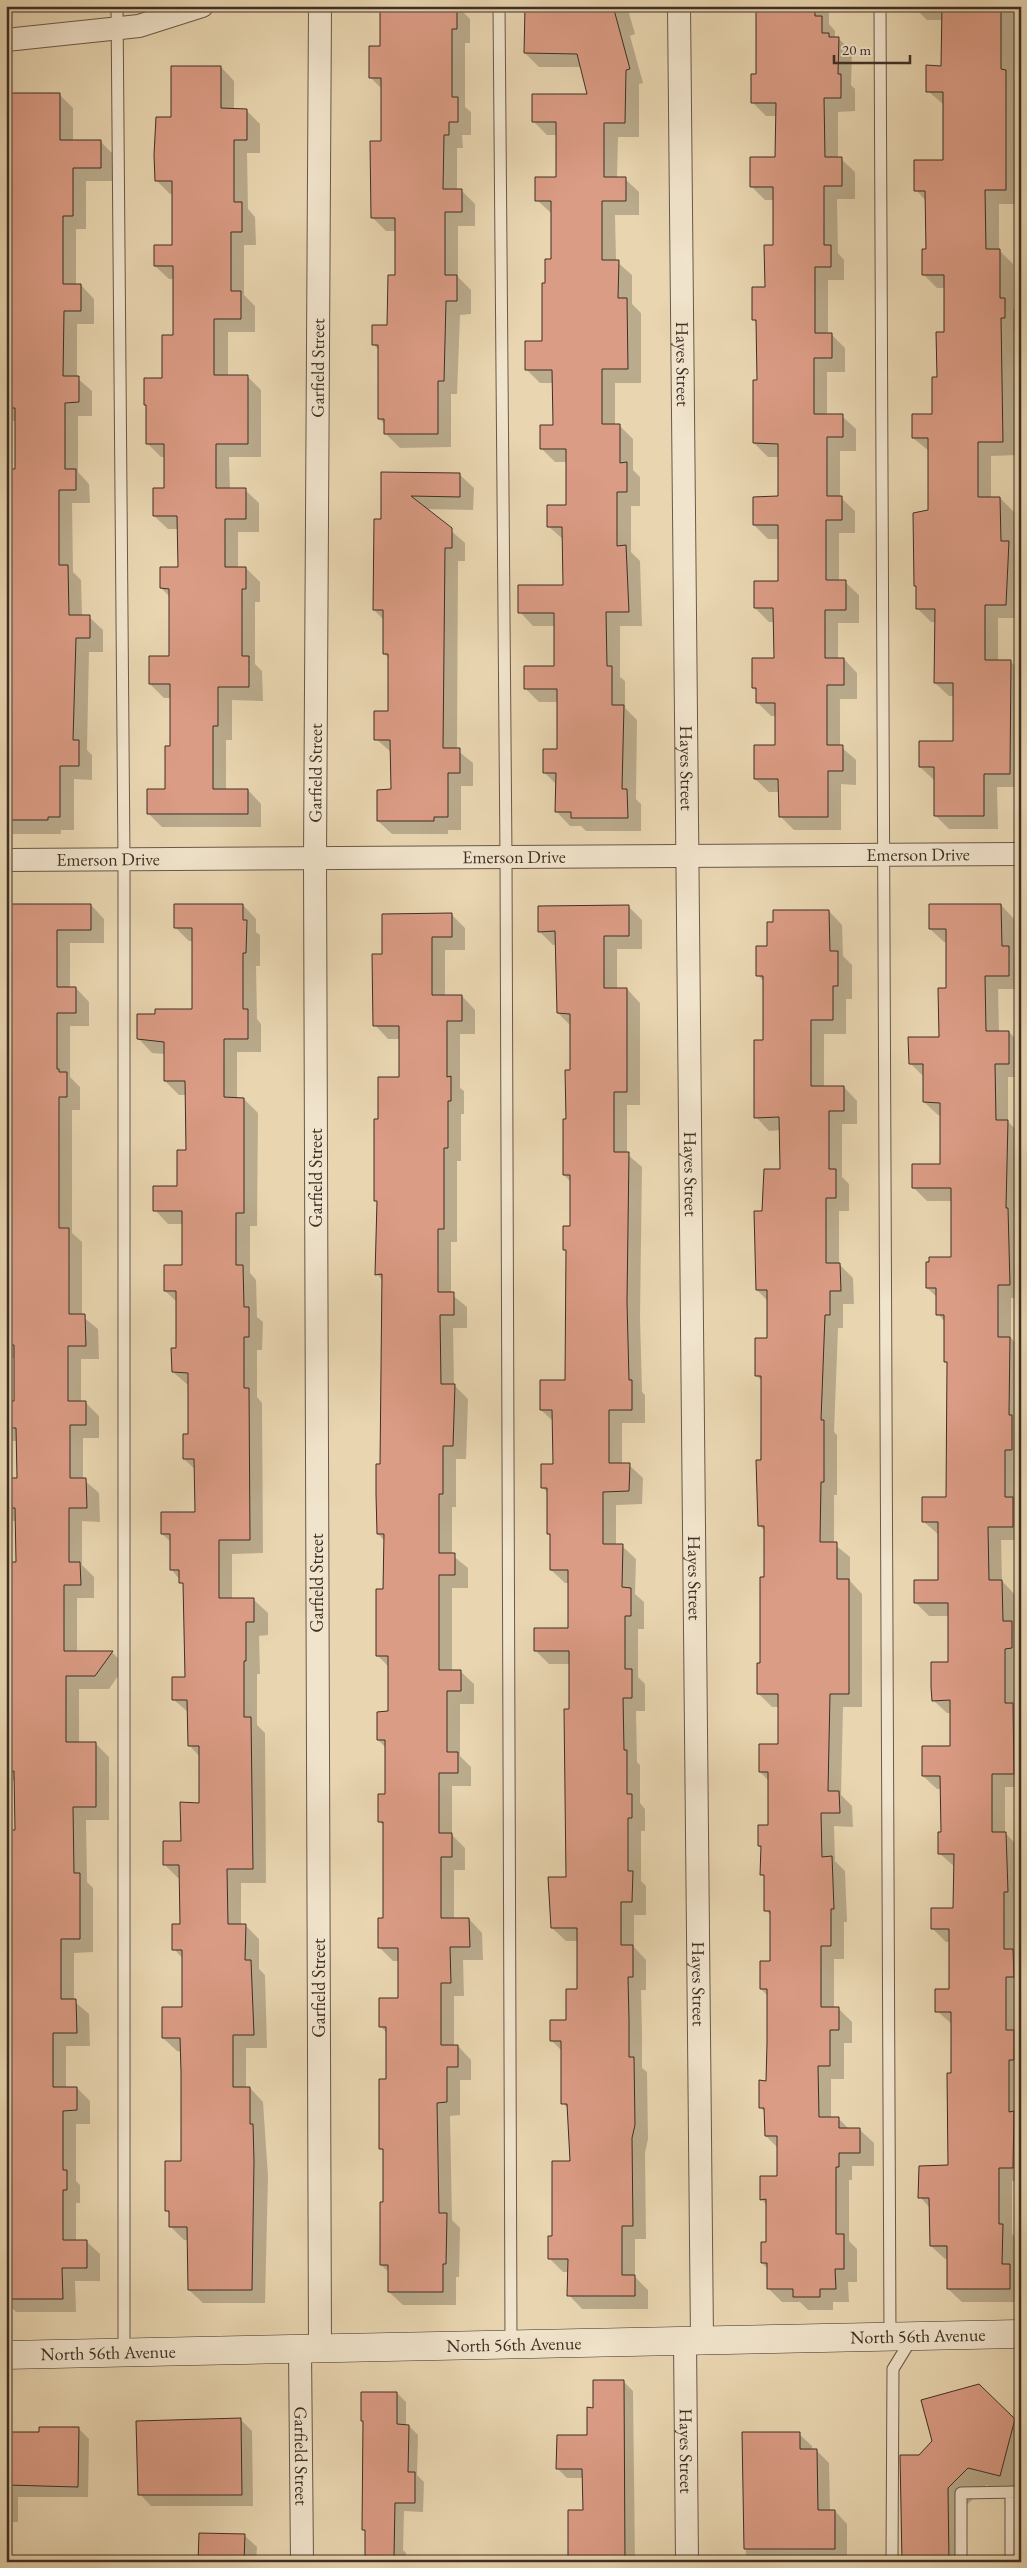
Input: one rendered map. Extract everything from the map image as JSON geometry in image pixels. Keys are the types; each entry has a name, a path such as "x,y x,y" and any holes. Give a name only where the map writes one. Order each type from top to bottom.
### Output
{"street":[{"path":"6,40 117,17 139,26 202,6"},
{"name":"Garfield Street","path":"302,2562 310,2350 320,6"},
{"name":"Hayes Street","path":"679,6 689,856 693,2340 687,2562"},
{"name":"Emerson Drive","path":"6,860 315,860 1021,854"},
{"name":"North 56th Avenue","path":"6,2355 1021,2334"}],"lane":[{"path":"499,6 506,858 511,2344"},
{"path":"880,6 884,855 902,2336 893,2369 892,2562"},
{"path":"117,17 124,860 124,2353"},
{"path":"961,2562 960,2493 1016,2492 1011,2562"}],"building":[{"path":"380,6 457,6 457,29 452,29 452,97 458,97 458,122 449,122 449,135 444,135 443,189 462,189 462,212 445,212 445,275 457,275 457,301 446,301 444,381 438,381 438,434 384,434 384,419 378,419 378,345 372,345 372,325 387,325 388,275 395,275 395,218 371,218 370,141 381,141 381,78 369,78 369,46 380,46"},
{"path":"564,6 613,6 630,69 626,70 625,123 604,123 604,177 626,177 626,201 602,201 602,260 619,260 618,298 627,298 628,369 602,369 602,424 620,424 620,463 627,462 627,492 617,492 617,546 626,545 629,612 606,612 607,666 612,666 612,705 624,705 622,789 627,789 628,818 571,818 571,812 555,812 556,773 543,773 543,749 557,749 557,689 524,689 524,666 554,666 554,613 518,613 518,585 563,585 562,527 547,527 547,505 566,505 566,449 540,449 540,425 553,425 552,370 525,370 525,341 542,341 542,283 545,283 545,259 551,259 551,201 535,201 535,177 556,177 556,122 532,122 532,94 587,94 577,54 524,53 525,8 565,9"},
{"path":"756,6 815,6 815,16 822,16 822,33 829,33 829,37 839,37 838,74 841,74 841,98 824,98 825,157 842,157 842,186 824,186 824,245 831,245 831,267 815,267 815,333 832,333 832,358 814,358 814,414 843,414 843,437 827,437 827,496 842,496 842,520 826,520 826,580 846,580 846,610 825,610 825,658 844,658 844,685 827,685 827,745 843,745 843,771 828,771 828,817 779,817 778,779 754,779 754,745 775,745 775,703 756,703 756,688 752,688 752,658 774,658 773,608 754,608 754,581 778,581 778,525 753,525 753,497 778,496 778,444 753,443 753,380 757,380 756,320 752,320 752,287 765,287 764,245 773,245 773,187 750,187 750,157 775,157 776,103 751,103 751,74 756,74"},
{"path":"942,6 1001,6 1001,69 1006,70 1006,190 985,190 986,249 1000,249 1000,298 1005,298 1005,318 1001,318 1003,442 978,442 978,497 1000,497 1001,541 1009,541 1006,605 985,605 985,660 1011,660 1010,774 984,774 984,816 934,816 934,767 919,767 919,741 953,741 953,683 934,683 935,609 916,609 916,586 914,586 913,513 928,510 928,438 912,438 912,414 932,414 932,377 937,377 936,332 944,332 944,275 922,275 922,249 926,249 925,191 914,191 914,160 943,160 943,92 926,92 926,65 941,66"},
{"path":"171,66 221,66 221,108 247,109 247,140 234,140 234,202 242,202 242,232 231,232 231,291 241,291 241,319 214,319 214,375 248,375 248,444 216,444 216,488 246,488 246,519 225,519 225,567 246,567 246,589 242,589 242,656 249,656 249,687 218,687 218,726 213,726 213,789 248,789 248,814 147,814 147,789 165,789 165,746 170,746 170,684 149,684 149,656 169,656 169,589 160,588 160,567 178,567 177,516 153,516 153,488 164,488 164,444 146,444 146,405 144,405 144,378 162,378 162,335 173,335 173,266 154,266 154,245 172,245 172,181 155,181 154,155 156,117 171,117"},
{"path":"6,93 60,93 60,140 101,140 101,168 73,168 73,216 63,216 63,284 81,284 81,311 64,311 63,376 79,376 79,402 65,403 65,469 76,469 76,490 59,490 59,565 68,565 69,615 90,615 90,638 76,638 73,740 79,740 79,766 60,766 60,817 48,817 48,820 6,820 6,469 15,469 15,408 6,408"},
{"path":"381,472 460,473 460,497 411,496 452,528 452,548 445,548 443,748 460,748 460,773 448,773 448,817 434,817 434,821 377,821 377,790 391,789 390,740 374,740 374,711 388,711 388,654 383,654 383,610 373,610 374,519 381,519"},
{"path":"6,904 91,904 91,930 57,930 57,987 76,987 76,1013 57,1013 57,1069 59,1069 59,1072 67,1072 67,1097 59,1097 59,1228 69,1228 69,1314 85,1314 86,1346 68,1346 68,1401 86,1401 86,1425 70,1425 70,1478 86,1478 87,1508 69,1508 69,1562 80,1562 81,1585 64,1585 64,1651 113,1651 95,1676 66,1676 66,1742 96,1742 96,1807 73,1807 74,1873 80,1873 80,1939 61,1939 61,1999 76,1999 77,2033 53,2033 53,2087 77,2087 77,2110 63,2111 63,2170 67,2170 67,2190 63,2190 63,2240 87,2240 87,2268 62,2268 63,2299 6,2299 6,1957 7,1931 10,1931 11,1892 6,1892 6,1830 15,1830 14,1771 6,1772 6,1605 7,1562 16,1562 15,1508 6,1508 6,1478 17,1478 16,1428 6,1428 6,1401 14,1401 14,1345 6,1345"},
{"path":"174,904 243,904 243,920 247,920 246,953 243,953 243,1009 248,1009 248,1039 224,1039 224,1097 244,1098 244,1213 236,1213 236,1265 243,1265 244,1307 249,1307 249,1337 244,1337 244,1388 249,1388 250,1540 219,1540 219,1598 254,1598 254,1622 246,1622 246,1661 244,1661 244,1717 251,1717 253,1869 227,1869 228,1924 246,1924 245,1960 251,1960 254,2035 233,2035 233,2087 250,2087 250,2124 253,2124 254,2161 252,2290 188,2290 187,2227 169,2227 169,2211 165,2211 165,2161 181,2161 181,2072 180,2038 162,2038 162,2007 182,2007 182,1950 172,1950 172,1924 180,1924 179,1865 163,1865 163,1841 181,1841 180,1802 199,1803 199,1746 188,1746 187,1700 172,1700 172,1677 185,1677 183,1583 179,1583 179,1570 170,1570 170,1534 161,1534 161,1512 195,1512 194,1459 183,1459 183,1434 188,1434 188,1373 172,1372 171,1348 176,1348 176,1291 164,1291 164,1265 182,1265 182,1211 153,1211 153,1186 177,1186 177,1150 186,1150 185,1081 164,1081 164,1042 137,1039 137,1014 155,1014 155,1009 192,1009 192,928 174,928"},
{"path":"929,904 1001,904 1002,946 1009,946 1009,976 985,976 986,1031 1009,1031 1009,1064 995,1064 996,1120 1008,1120 1006,1208 1008,1208 1010,1285 998,1285 998,1337 1010,1337 1009,1415 1012,1415 1012,1450 1005,1450 1005,1497 1013,1497 1013,1527 988,1527 989,1580 1002,1580 1003,1621 1012,1621 1012,1648 1005,1649 1005,1703 1013,1703 1014,1774 992,1774 992,1832 1006,1832 1008,1892 1004,1892 1004,1949 1013,1949 1014,1977 1006,1977 1006,2030 1014,2030 1014,2060 1009,2060 1009,2112 1014,2111 1013,2168 999,2168 999,2224 1003,2224 1002,2264 1010,2264 1010,2289 947,2289 947,2246 930,2246 929,2198 918,2198 919,2166 948,2165 947,2073 951,2073 951,2012 935,2012 935,1989 949,1989 949,1929 931,1929 931,1908 953,1908 954,1854 938,1854 938,1832 941,1832 940,1776 922,1776 922,1746 950,1746 950,1700 932,1701 931,1687 931,1662 948,1662 948,1603 914,1603 914,1580 938,1580 938,1522 922,1522 922,1497 946,1497 947,1362 944,1362 944,1315 936,1315 936,1288 926,1288 926,1262 929,1262 929,1257 951,1257 951,1188 912,1188 912,1164 940,1164 940,1103 923,1102 923,1064 909,1064 908,1037 939,1037 938,988 946,988 946,929 929,929"},
{"path":"629,905 629,936 604,936 604,988 627,988 627,1092 614,1092 614,1152 629,1152 627,1302 629,1380 632,1380 632,1410 609,1410 609,1463 630,1463 629,1491 603,1492 603,1544 623,1544 622,1587 631,1588 631,1616 625,1616 625,1669 632,1669 632,1698 623,1698 624,1750 627,1750 627,1794 632,1794 632,1818 628,1818 628,1871 633,1871 632,1902 621,1902 621,1945 633,1945 633,1977 628,1977 629,2057 634,2057 635,2125 632,2138 633,2226 622,2226 622,2275 635,2275 635,2296 567,2296 568,2259 548,2259 548,2236 552,2236 552,2161 570,2161 567,2104 561,2104 561,2041 550,2041 550,2020 566,2020 566,1989 577,1989 577,1928 551,1928 548,1877 566,1877 564,1709 569,1709 569,1651 534,1651 534,1628 568,1628 568,1570 550,1570 550,1534 547,1534 547,1488 541,1488 541,1464 553,1464 552,1410 540,1410 540,1380 565,1380 566,1250 563,1250 563,1226 570,1226 570,1175 563,1175 563,1119 566,1119 565,1070 570,1070 570,1014 557,1013 555,931 538,932 538,906"},
{"path":"773,910 829,910 830,951 838,951 838,986 833,986 833,1020 811,1020 811,1086 844,1086 844,1111 829,1111 829,1169 836,1169 836,1198 826,1198 826,1263 840,1263 841,1291 830,1291 830,1315 825,1315 821,1420 824,1420 824,1482 821,1482 820,1542 837,1542 837,1579 849,1579 849,1694 830,1694 828,1791 839,1791 840,1813 821,1813 822,1857 832,1856 834,1909 831,1909 831,1946 821,1946 821,2007 839,2007 839,2030 830,2030 830,2066 818,2066 819,2117 839,2117 839,2128 860,2128 860,2153 839,2153 839,2167 836,2167 836,2234 844,2234 844,2269 835,2269 836,2289 820,2289 820,2297 793,2297 793,2289 767,2289 767,2263 761,2263 761,2242 766,2242 766,2199 760,2200 760,2176 777,2176 777,2136 765,2136 764,2108 759,2108 759,2080 766,2081 767,2043 767,1989 760,1989 760,1961 770,1961 770,1911 764,1911 764,1875 760,1875 761,1846 758,1846 758,1825 768,1825 768,1772 759,1772 759,1744 778,1744 778,1694 757,1694 757,1663 760,1663 760,1577 764,1577 764,1526 758,1526 756,1460 761,1460 761,1376 755,1376 755,1338 767,1338 767,1290 756,1290 754,1211 762,1211 764,1169 780,1169 779,1117 754,1118 754,1040 763,1040 763,976 756,976 756,946 767,946 767,922 773,922"},
{"path":"452,913 452,937 432,937 432,995 462,995 462,1021 447,1021 447,1077 451,1076 451,1101 448,1101 448,1148 444,1148 444,1229 438,1229 438,1292 454,1292 454,1315 440,1315 441,1384 455,1384 453,1446 443,1446 443,1494 439,1494 439,1553 455,1553 455,1575 439,1575 439,1670 461,1670 461,1691 447,1691 447,1752 458,1752 458,1773 439,1773 439,1833 452,1833 452,1857 441,1857 441,1918 469,1918 470,1947 450,1947 451,1983 441,1983 441,2045 458,2045 458,2067 447,2067 447,2102 437,2103 439,2213 447,2213 446,2264 443,2264 443,2292 388,2292 388,2265 380,2265 380,2202 383,2202 383,2149 379,2149 379,2079 386,2079 386,2027 379,2027 379,1998 398,1998 398,1948 378,1948 378,1918 383,1918 383,1822 378,1822 378,1794 385,1794 385,1740 377,1740 377,1712 388,1711 388,1656 376,1656 376,1589 383,1589 384,1534 377,1534 376,1494 376,1464 380,1464 382,1274 375,1275 377,1201 374,1201 374,1119 378,1119 378,1077 399,1077 399,1026 373,1026 372,954 382,954 382,914"},
{"path":"593,2380 624,2380 625,2562 568,2562 568,2510 583,2510 582,2469 556,2469 557,2435 587,2435 587,2407 593,2408"},
{"path":"979,2384 1015,2419 1000,2476 968,2468 948,2488 949,2562 902,2562 900,2455 919,2455 932,2441 921,2400"},
{"path":"361,2392 397,2392 397,2424 409,2425 408,2472 415,2472 415,2503 395,2503 394,2557 365,2557 365,2530 362,2530 363,2421 361,2421"},
{"path":"241,2418 242,2495 138,2495 136,2421"},
{"path":"39,2427 79,2427 78,2487 6,2485 6,2432 39,2432"},
{"path":"742,2432 800,2432 800,2449 817,2449 818,2510 835,2510 835,2549 744,2549"},
{"path":"199,2533 245,2534 244,2562 198,2562"}]}
